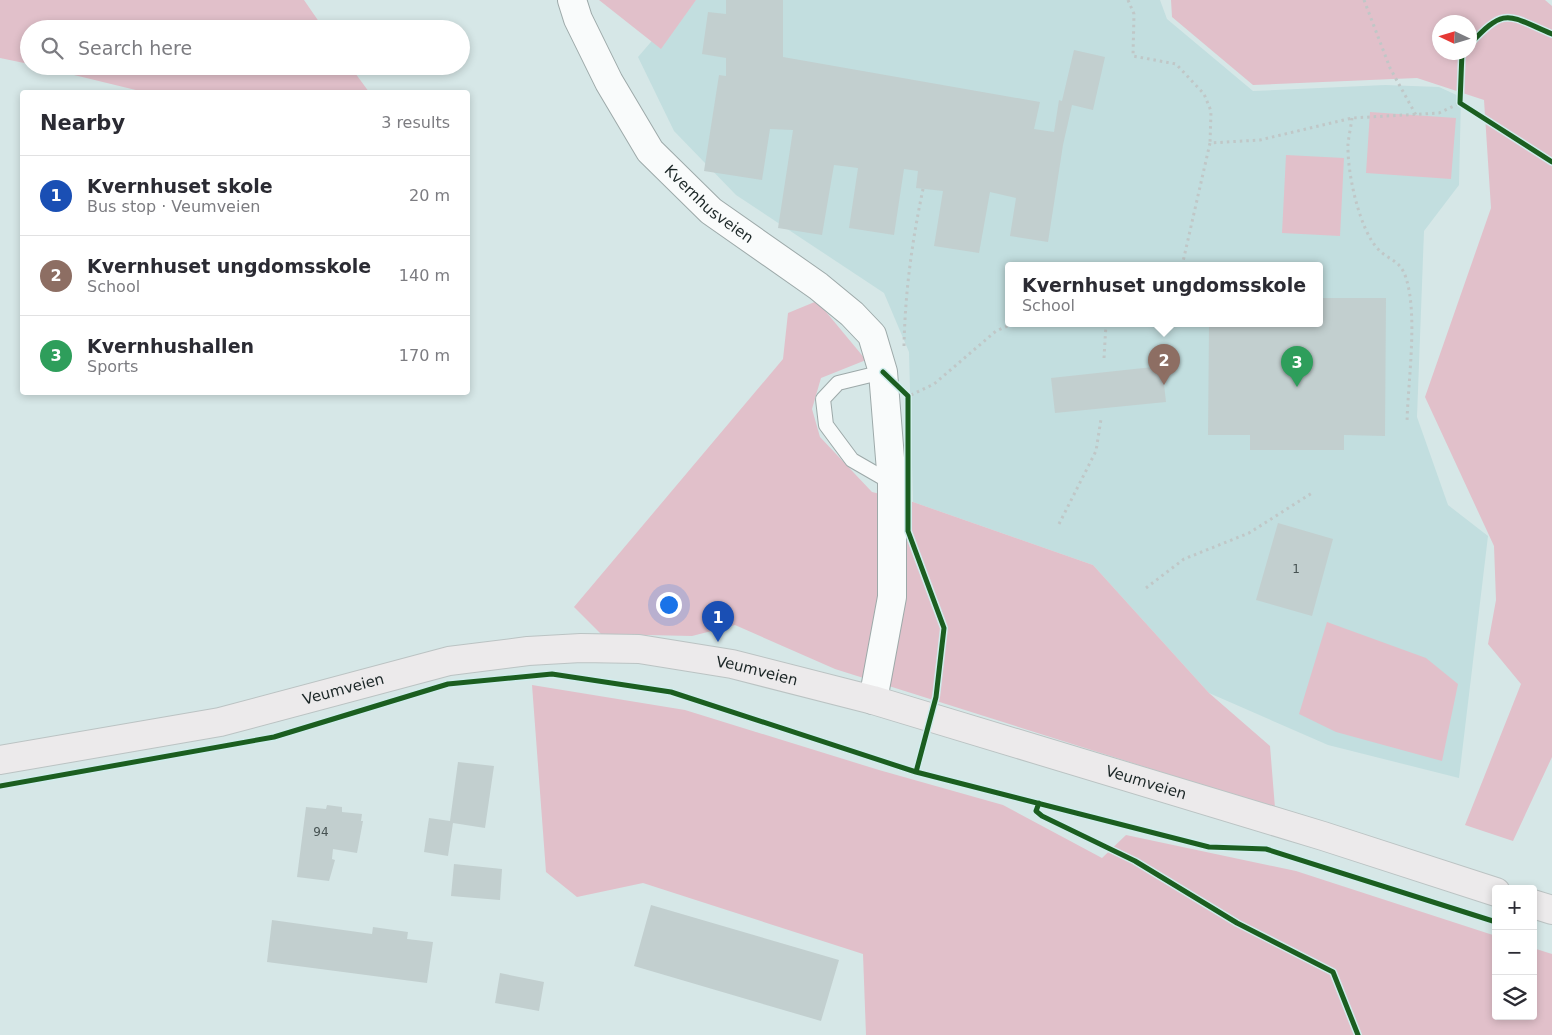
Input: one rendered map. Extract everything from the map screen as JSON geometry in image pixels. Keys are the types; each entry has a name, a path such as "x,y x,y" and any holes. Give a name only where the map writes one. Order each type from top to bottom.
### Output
{"main road":[{"name":"Veumveien","path":"0,760 220,722 449,661 528,651 581,648 639,649 732,664 873,700 1323,836 1492,891"},
{"path":"1537,905 1552,910"}],"street":[{"name":"Kvernhusveien","path":"572,0 578,19 609,82 650,151 710,211 818,286 852,314 872,336 883,372 892,483 892,597 873,700"}],"lane":[{"path":"883,372 838,383 823,399 826,425 852,460 892,483"}],"path":[{"path":"1128,0 1134,14 1133,56 1176,64 1204,94 1211,111 1210,143 1183,262"},
{"path":"1364,0 1390,68 1416,115"},
{"path":"1460,94 1460,103"},
{"path":"1210,143 1260,140 1352,118 1439,113 1460,103"},
{"path":"1460,103 1469,109"},
{"path":"1352,118 1348,145 1351,172 1364,229 1378,249 1400,263 1406,276 1412,302 1407,422"},
{"path":"904,351 905,310 910,259 923,188"},
{"path":"908,396 934,384 996,331 1005,327"},
{"path":"1104,358 1106,327"},
{"path":"883,372 908,396"},
{"path":"907,387 908,405"},
{"path":"1059,524 1096,451 1101,419"},
{"path":"1146,588 1184,559 1249,533 1312,493"}],"shaded area":[{"path":"0,0 304,0 318,20 20,20 20,62 0,58"},
{"path":"599,0 696,0 661,49"},
{"path":"696,0 1160,0 1167,19 1253,91 1385,85 1439,87 1461,97 1459,185 1424,231 1417,417 1448,505 1488,536 1459,778 1328,745 1209,693 1093,565 913,502 909,352 884,293 736,195 674,131 638,57 675,14"},
{"path":"1171,0 1545,0 1552,6 1552,757 1513,841 1465,825 1521,684 1488,644 1496,600 1494,546 1425,397 1491,208 1484,100 1417,78 1253,85 1172,17"},
{"path":"74,75 357,75 368,90 136,90"},
{"path":"1370,112 1456,118 1451,179 1366,173"},
{"path":"1286,155 1344,158 1340,236 1282,233"},
{"path":"817,301 866,360 821,378 812,409 820,437 872,492 913,502 1093,565 1209,693 1270,746 1275,808 835,669 735,625 692,636 601,634 574,607 783,359 788,313"},
{"path":"1327,622 1426,658 1458,684 1442,761 1336,732 1299,714"},
{"path":"532,685 685,710 879,770 1003,805 1102,858 1126,835 1296,871 1492,935 1492,1020 1537,1020 1537,949 1552,954 1552,1035 866,1035 863,954 643,883 577,897 546,872"}],"building":[{"path":"726,0 783,0 783,57 1040,102 1034,129 1054,132 1059,100 1062,101 1074,50 1105,57 1093,110 1072,105 1063,145 1048,242 1010,236 1016,198 990,192 979,253 934,246 943,191 916,188 918,171 904,169 894,235 849,228 858,168 834,165 822,235 778,228 793,130 770,129 762,180 704,171 719,75 726,76 726,58 702,54 708,12 726,14"},
{"path":"1323,298 1386,298 1385,436 1344,435 1344,450 1250,450 1250,435 1208,435 1209,327 1323,327"},
{"path":"1162,366 1166,402 1055,413 1051,378"},
{"path":"1278,523 1333,539 1312,616 1256,600"},
{"path":"458,762 494,766 485,828 453,823 448,856 424,852 429,818 450,821"},
{"path":"327,805 342,807 342,812 362,814 361,821 363,821 357,853 333,849 332,859 335,860 329,881 297,877 306,807 326,809"},
{"path":"454,864 502,869 500,900 451,896"},
{"path":"651,905 839,960 821,1021 634,966"},
{"path":"272,920 372,934 373,927 408,932 407,939 433,942 427,983 267,962"},
{"path":"500,973 544,982 539,1011 495,1003"}],"cycle path":[{"path":"1477,37 1500,19 1508,18 1525,22 1552,34"},
{"path":"1462,60 1460,103 1552,162"},
{"path":"883,372 908,396 908,531 944,628 936,697 916,772"},
{"path":"0,786 274,737 448,684 552,674 671,692 916,772 1209,847 1266,849 1492,921"},
{"path":"1039,803 1036,811 1042,816 1135,861 1237,923 1333,972 1358,1035"}],"place":[{"name":"Kvernhuset ungdomsskole","path":"1164,385"},
{"name":"Kvernhushallen","path":"1297,387"},
{"name":"Kvernhuset skole","path":"718,642"}]}
